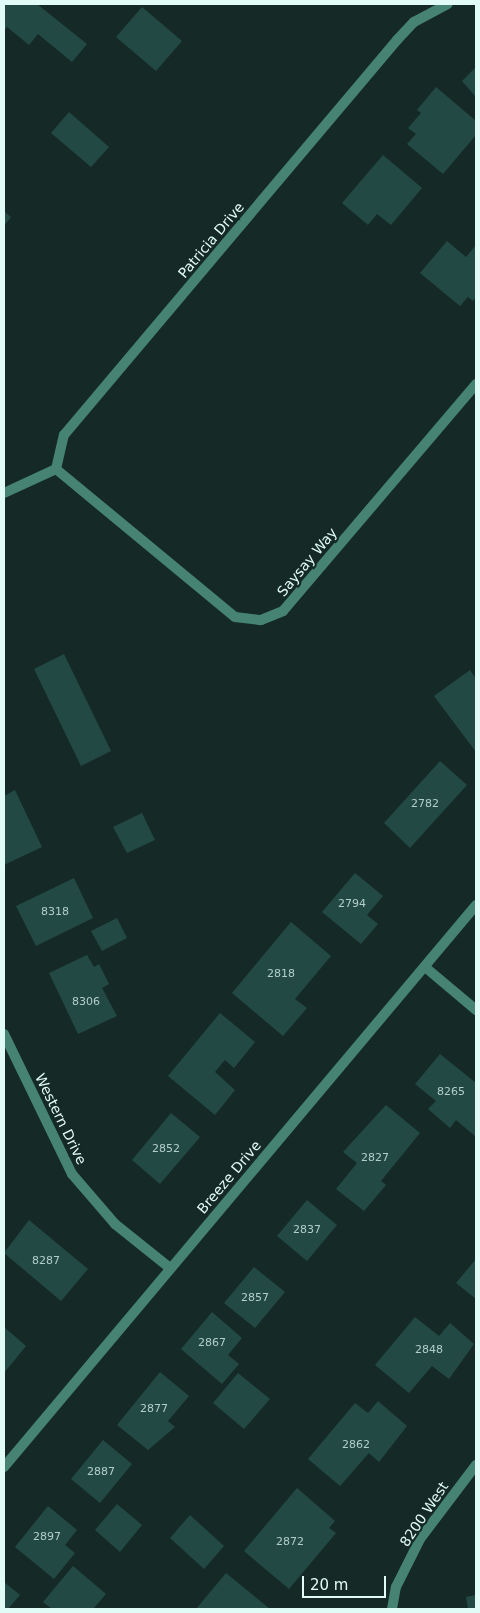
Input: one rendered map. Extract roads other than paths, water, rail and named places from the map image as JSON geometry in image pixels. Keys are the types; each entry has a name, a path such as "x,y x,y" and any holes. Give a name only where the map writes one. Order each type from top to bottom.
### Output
{"street":[{"name":"Patricia Drive","path":"56,469 64,435 414,22 448,4"},
{"name":"Saysay Way","path":"56,469 236,617 261,620 283,611 476,384"},
{"path":"4,494 56,469"},
{"name":"Breeze Drive","path":"4,1467 476,905"},
{"path":"425,967 476,1010"},
{"name":"Western Drive","path":"4,1034 72,1174 115,1224 170,1268"},
{"name":"8200 West","path":"392,1609 396,1587 420,1539 476,1465"}]}
